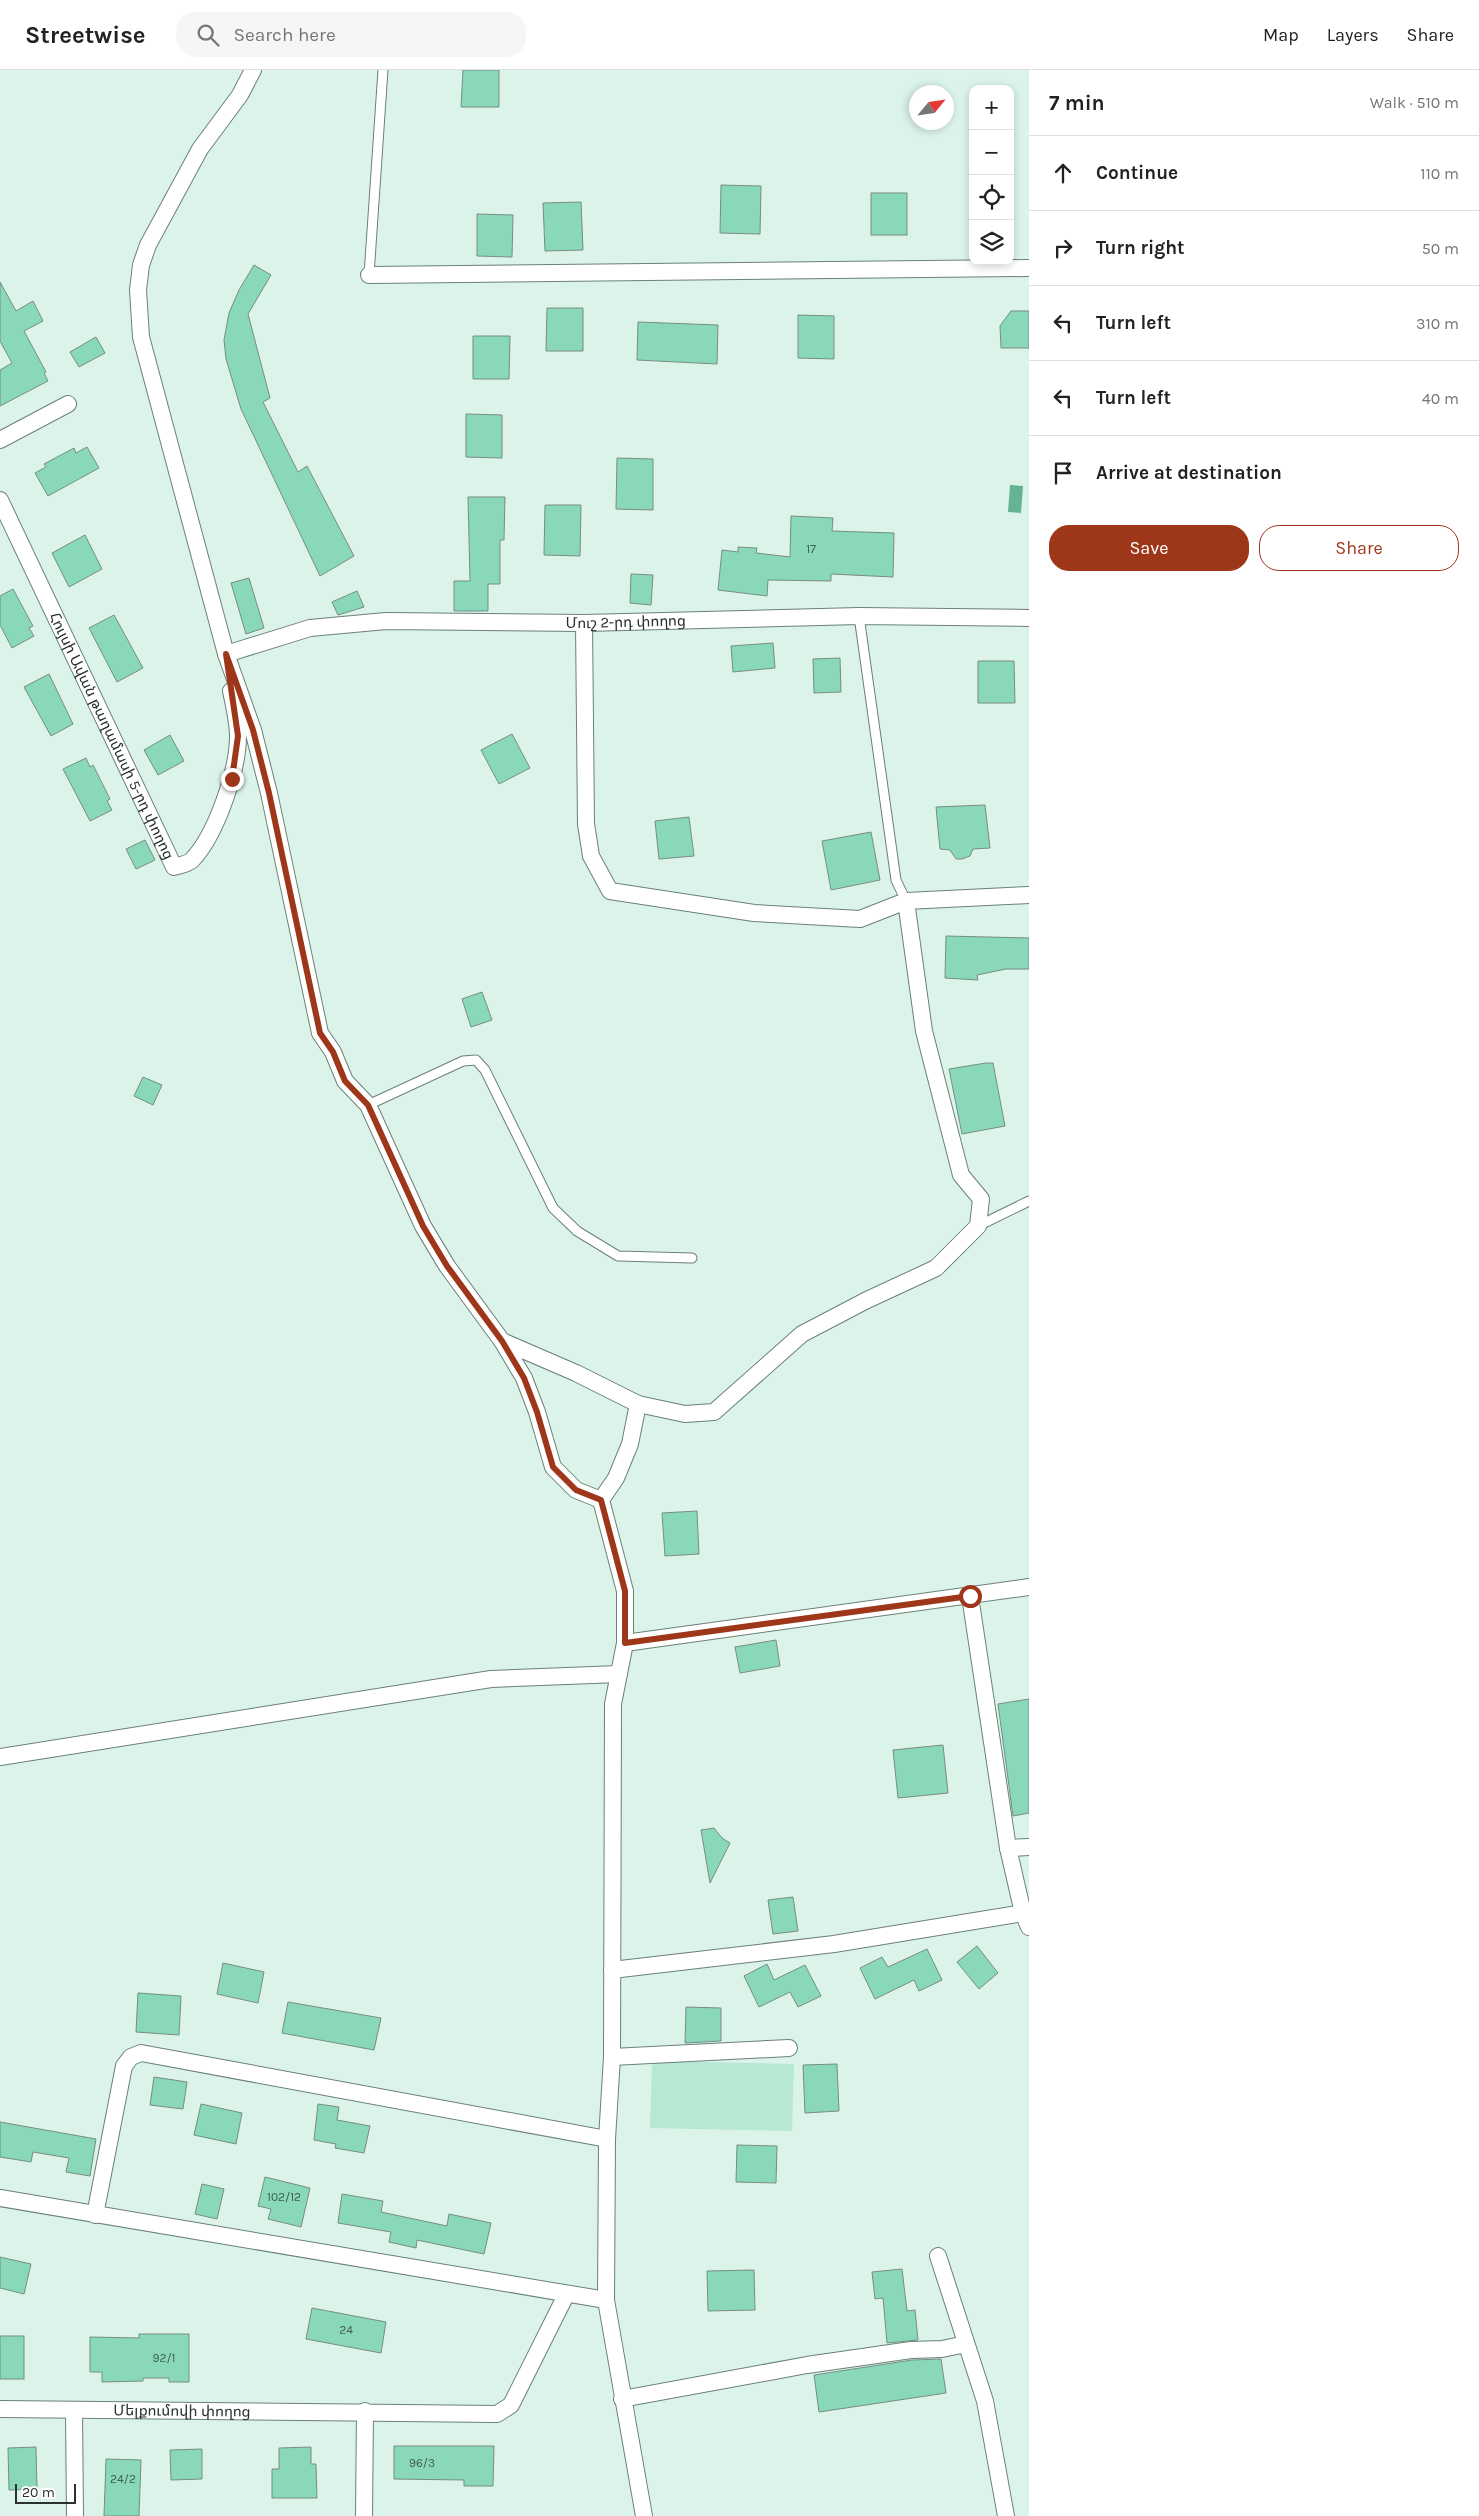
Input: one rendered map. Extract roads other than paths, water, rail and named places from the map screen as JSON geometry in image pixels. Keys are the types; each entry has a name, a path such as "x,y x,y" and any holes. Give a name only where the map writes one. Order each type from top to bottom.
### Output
{"street":[{"path":"252,70 240,95 200,149 159,222 141,264 138,290 141,337 226,654 253,730 269,793 320,1033 333,1052 345,1081 368,1105 423,1226 447,1266 502,1341 524,1378 537,1412 553,1467 576,1490 601,1500"},
{"path":"369,275 1029,268"},
{"path":"0,440 68,404"},
{"name":"Հույսի Ավան թաղամասի 5-րդ փողոց","path":"0,500 174,867 191,861 205,842 227,798 232,779 238,736 226,654"},
{"name":"Մուշ 2-րդ փողոց","path":"226,654 310,628 386,621 584,623 859,616 1029,618"},
{"path":"584,623 586,824 591,856 610,891 754,913 860,919 906,902 1029,895"},
{"path":"502,1341 576,1373 638,1404 686,1414 714,1412 802,1334 867,1300 936,1268 978,1226 981,1199 961,1175 924,1031 906,902"},
{"path":"638,1404 630,1444 616,1478 601,1500 625,1591 625,1643 613,1704 612,2057 607,2139 606,2300 644,2516"},
{"path":"625,1643 1029,1587"},
{"path":"612,1970 1026,1920 1008,1848 970,1596"},
{"path":"0,1757 491,1679 619,1674"},
{"path":"1008,1848 1029,1847"},
{"path":"612,2057 789,2048"},
{"path":"95,2215 124,2066 131,2057 142,2053 607,2139"},
{"path":"0,2198 566,2295 606,2300"},
{"path":"938,2256 985,2401 1006,2516"},
{"name":"Մելքումովի փողոց","path":"0,2409 365,2411 496,2414 511,2405 566,2295"},
{"path":"622,2399 807,2365 911,2350 942,2349 966,2344"},
{"path":"74,2410 75,2516"},
{"path":"364,2516 365,2411"}],"lane":[{"path":"369,275 383,70"},
{"path":"859,616 896,880 906,902"},
{"path":"368,1105 463,1061 476,1060 485,1070 553,1208 577,1232 618,1256 692,1258"},
{"path":"978,1226 1029,1200"}]}
